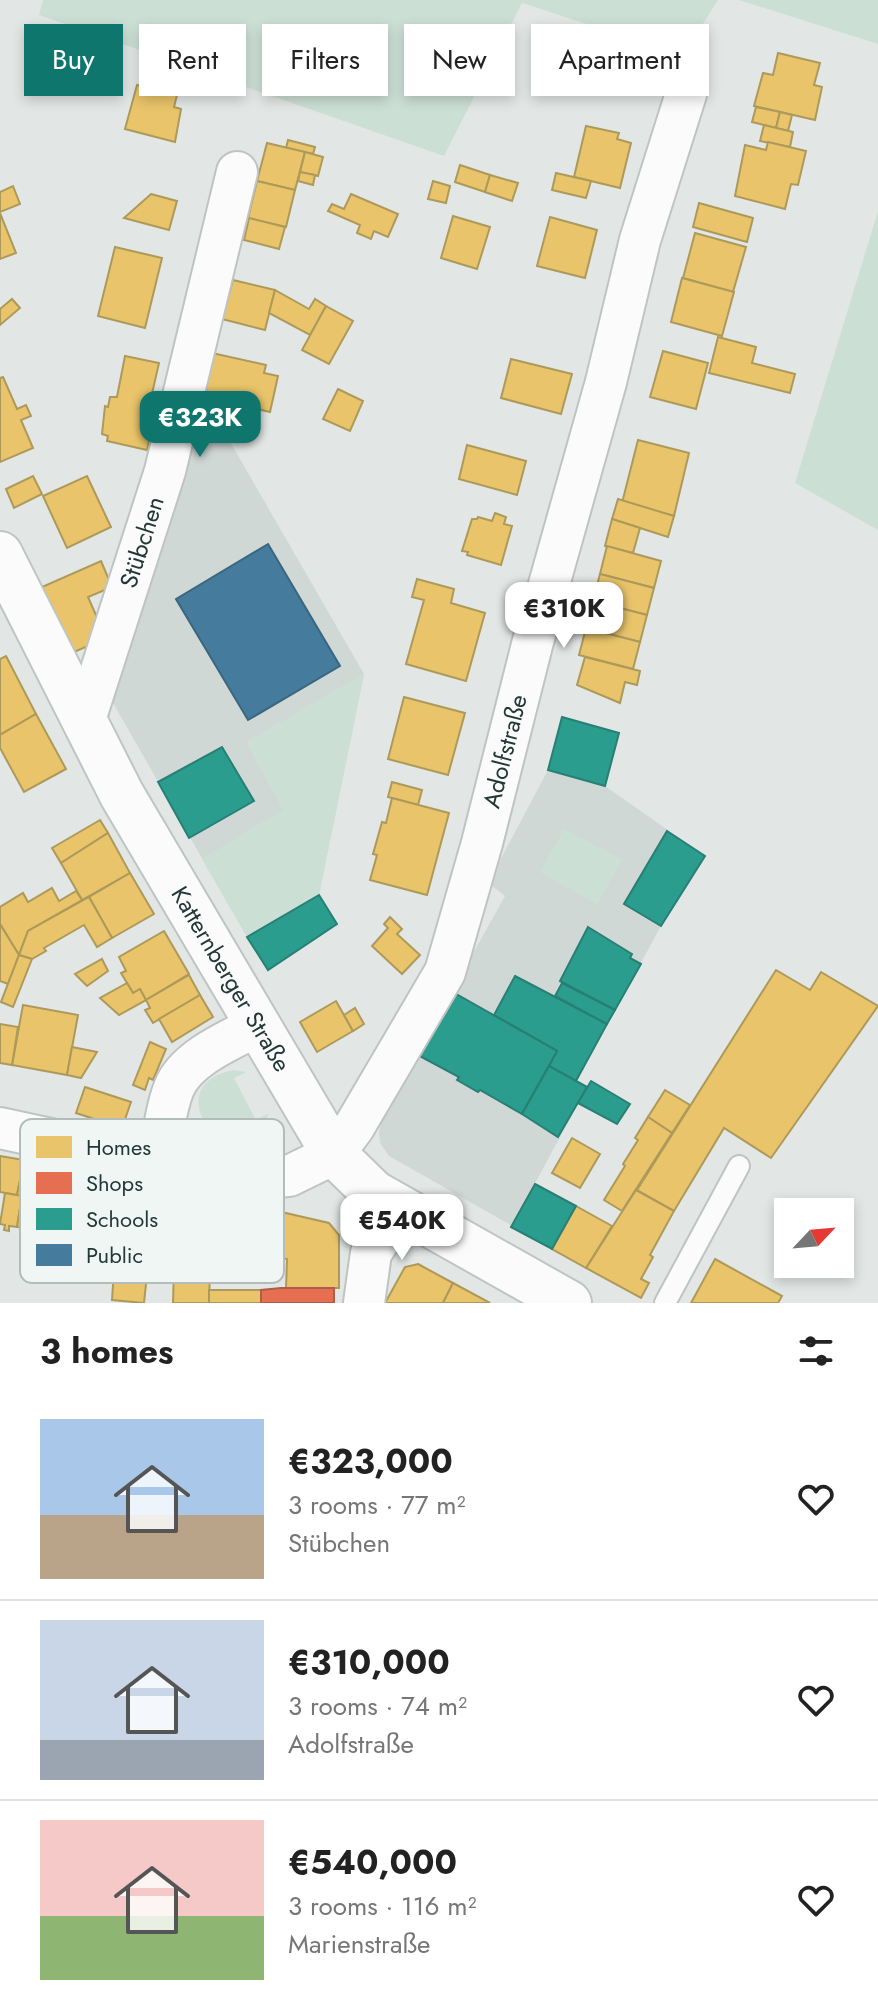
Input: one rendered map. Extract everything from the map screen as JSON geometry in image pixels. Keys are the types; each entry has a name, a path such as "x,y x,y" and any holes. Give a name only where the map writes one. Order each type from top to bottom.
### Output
{"street":[{"name":"Adolfstraße","path":"334,1154 354,1127 445,972 606,382 640,240 685,96"},
{"name":"Stübchen","path":"84,723 165,471 237,172"},
{"name":"Katternberger Straße","path":"0,554 122,795 334,1154 374,1193 569,1303"},
{"path":"166,1119 174,1087 182,1074 214,1050 257,1026"},
{"path":"0,1128 20,1132"},
{"path":"284,1177 334,1154"},
{"path":"364,1303 371,1253 400,1209"}],"lane":[{"path":"665,1303 739,1166"}],"shaded area":[{"path":"195,424 221,426 364,674 319,895 247,937 113,703"},
{"path":"548,770 605,786 705,856 661,926 577,1080 587,1087 512,1226 389,1156 380,1143 379,1133 381,1118 505,896 488,883"}],"green space":[{"path":"43,0 718,0 703,24 586,24 522,3 511,24 404,24 404,96 475,96 444,156 272,96 388,96 388,24 262,24 262,93 246,87 246,24 139,24 139,50 123,44 123,24 65,24 39,15"},
{"path":"739,0 878,0 878,44"},
{"path":"878,211 878,530 795,483"},
{"path":"364,674 319,895 247,937 202,859 283,810 246,742"},
{"path":"564,829 622,860 597,904 540,872"},
{"path":"234,1070 246,1072 234,1078 255,1119 204,1119 200,1111 200,1094 210,1079"}],"building: Homes":[{"path":"778,53 820,63 814,85 822,87 815,120 754,106 763,73 773,75"},
{"path":"137,85 139,96 177,96 174,107 181,109 175,142 125,129"},
{"path":"756,107 780,112 776,128 752,122"},
{"path":"780,112 792,115 788,131 776,128"},
{"path":"764,125 793,132 790,147 760,141"},
{"path":"586,126 619,133 617,139 631,143 620,188 574,177"},
{"path":"288,140 315,147 313,154 286,148"},
{"path":"768,142 806,151 798,185 791,184 785,209 735,196 745,145 766,150"},
{"path":"267,143 305,152 295,190 257,181"},
{"path":"305,152 323,157 318,176 300,172"},
{"path":"460,165 490,175 485,192 455,182"},
{"path":"300,172 315,175 313,185 298,181"},
{"path":"556,173 591,181 586,198 552,190"},
{"path":"490,175 518,183 512,201 485,192"},
{"path":"257,181 295,190 286,227 248,218"},
{"path":"433,181 450,186 446,203 428,199"},
{"path":"13,186 20,204 0,212 0,192"},
{"path":"151,194 177,201 169,230 124,218"},
{"path":"351,194 398,214 388,237 374,231 371,239 357,233 360,225 328,211 332,204 344,209"},
{"path":"699,203 753,218 747,242 693,227"},
{"path":"0,213 16,253 0,259"},
{"path":"453,216 490,227 477,269 441,258"},
{"path":"550,217 597,230 585,278 537,266"},
{"path":"249,218 285,227 279,249 244,240"},
{"path":"695,233 746,247 733,292 683,278"},
{"path":"115,247 162,258 145,328 98,316"},
{"path":"682,278 734,292 722,336 671,322"},
{"path":"233,280 275,290 265,330 222,319"},
{"path":"275,290 309,309 315,299 326,306 310,335 269,313"},
{"path":"12,299 20,308 0,325 0,309"},
{"path":"326,306 353,321 329,364 302,350"},
{"path":"718,337 756,347 752,363 795,374 790,393 709,373"},
{"path":"663,351 708,363 696,409 650,397"},
{"path":"212,353 266,365 264,373 278,376 270,412 241,405 242,401 203,392"},
{"path":"125,356 159,363 151,398 158,400 147,450 107,441 108,436 102,434 105,406 108,407 110,397 117,397"},
{"path":"511,359 572,374 561,414 501,398"},
{"path":"3,377 17,409 26,405 31,416 21,420 33,448 0,462 0,378"},
{"path":"338,389 363,401 350,431 323,419"},
{"path":"638,440 689,453 674,516 622,503"},
{"path":"467,445 526,461 517,495 459,479"},
{"path":"33,476 42,494 14,508 6,489"},
{"path":"87,476 111,527 67,548 43,496"},
{"path":"618,499 674,516 668,537 612,519"},
{"path":"495,513 506,517 504,524 512,526 501,565 462,551 472,519 478,517 492,521"},
{"path":"612,519 640,528 633,553 605,546"},
{"path":"607,546 661,561 654,588 600,574"},
{"path":"101,561 112,587 88,597 106,638 72,653 42,587"},
{"path":"600,574 654,588 647,615 593,601"},
{"path":"417,579 454,589 451,603 485,613 466,681 406,664 424,600 412,597"},
{"path":"593,601 647,615 640,642 586,628"},
{"path":"586,628 640,642 633,669 579,655"},
{"path":"6,656 36,714 0,735 0,659"},
{"path":"585,657 640,671 637,685 625,682 620,703 577,685"},
{"path":"404,697 465,713 448,775 388,759"},
{"path":"36,714 66,769 24,792 0,748 0,735"},
{"path":"392,782 422,790 418,805 388,797"},
{"path":"392,798 449,813 427,895 370,880 377,855 373,854"},
{"path":"100,820 108,833 61,863 52,848"},
{"path":"108,833 130,873 82,900 61,863"},
{"path":"130,873 154,914 112,938 89,897"},
{"path":"52,888 59,901 76,891 82,900 28,931 19,955 0,924 0,907 23,893 28,902"},
{"path":"89,897 112,938 97,947 84,925 44,948 46,951 32,959 19,955 28,931"},
{"path":"390,917 402,929 397,934 420,955 402,974 372,946 388,928 384,924"},
{"path":"0,924 19,955 8,984 0,981"},
{"path":"164,931 189,974 146,1000 140,989 133,993 121,973 126,971 119,957"},
{"path":"19,955 32,959 13,1007 1,1002"},
{"path":"102,959 108,971 87,986 75,974"},
{"path":"776,970 810,990 821,972 878,1006 771,1158 724,1128 674,1211 637,1190"},
{"path":"189,975 200,995 153,1023 145,1010 150,1008 146,1000"},
{"path":"127,983 133,993 140,989 146,1000 119,1015 100,998"},
{"path":"200,995 213,1017 172,1042 159,1019"},
{"path":"336,1001 353,1031 317,1052 300,1022"},
{"path":"23,1005 78,1015 67,1075 12,1065"},
{"path":"355,1008 364,1024 353,1031 344,1015"},
{"path":"0,1024 18,1027 12,1065 0,1063"},
{"path":"150,1042 166,1049 153,1080 149,1078 145,1090 133,1085"},
{"path":"72,1047 97,1052 81,1078 67,1075"},
{"path":"85,1087 131,1102 125,1119 94,1119 76,1113"},
{"path":"665,1090 690,1105 672,1133 648,1117"},
{"path":"648,1117 672,1133 622,1211 604,1200 625,1166 623,1164 638,1140 635,1138"},
{"path":"572,1138 600,1154 580,1188 552,1173"},
{"path":"0,1156 20,1159 17,1195 0,1192"},
{"path":"636,1190 674,1211 650,1255 653,1257 641,1279 649,1283 641,1298 586,1268"},
{"path":"5,1193 20,1196 17,1227 9,1226 9,1231 0,1224"},
{"path":"576,1206 612,1226 586,1268 552,1249"},
{"path":"284,1213 329,1223 339,1235 339,1288 286,1288 287,1259 284,1258"},
{"path":"715,1259 782,1296 778,1303 691,1303"},
{"path":"418,1264 453,1283 443,1303 385,1303 405,1267"},
{"path":"113,1283 146,1283 144,1303 112,1300"},
{"path":"174,1283 210,1283 209,1303 173,1303"},
{"path":"453,1283 490,1303 443,1303"},
{"path":"209,1290 261,1290 261,1303 209,1303"}],"building: Shops":[{"path":"334,1288 334,1303 261,1303 261,1290"}],"building: Schools":[{"path":"562,717 619,733 605,786 548,770"},
{"path":"222,747 254,801 189,838 158,782"},
{"path":"667,831 705,856 661,926 624,904"},
{"path":"319,895 337,924 268,970 247,937"},
{"path":"588,927 632,954 630,958 641,964 615,1010 560,981"},
{"path":"515,976 607,1024 576,1081 549,1066 557,1051 494,1015"},
{"path":"562,983 615,1010 607,1024 555,996"},
{"path":"451,991 557,1051 522,1114 480,1090 478,1092 457,1080 459,1077 416,1054"},
{"path":"549,1066 587,1087 558,1137 522,1114"},
{"path":"591,1081 630,1104 617,1124 578,1103"},
{"path":"535,1184 576,1206 552,1249 511,1227"}],"building: Public":[{"path":"268,544 340,666 248,720 176,599"}]}
